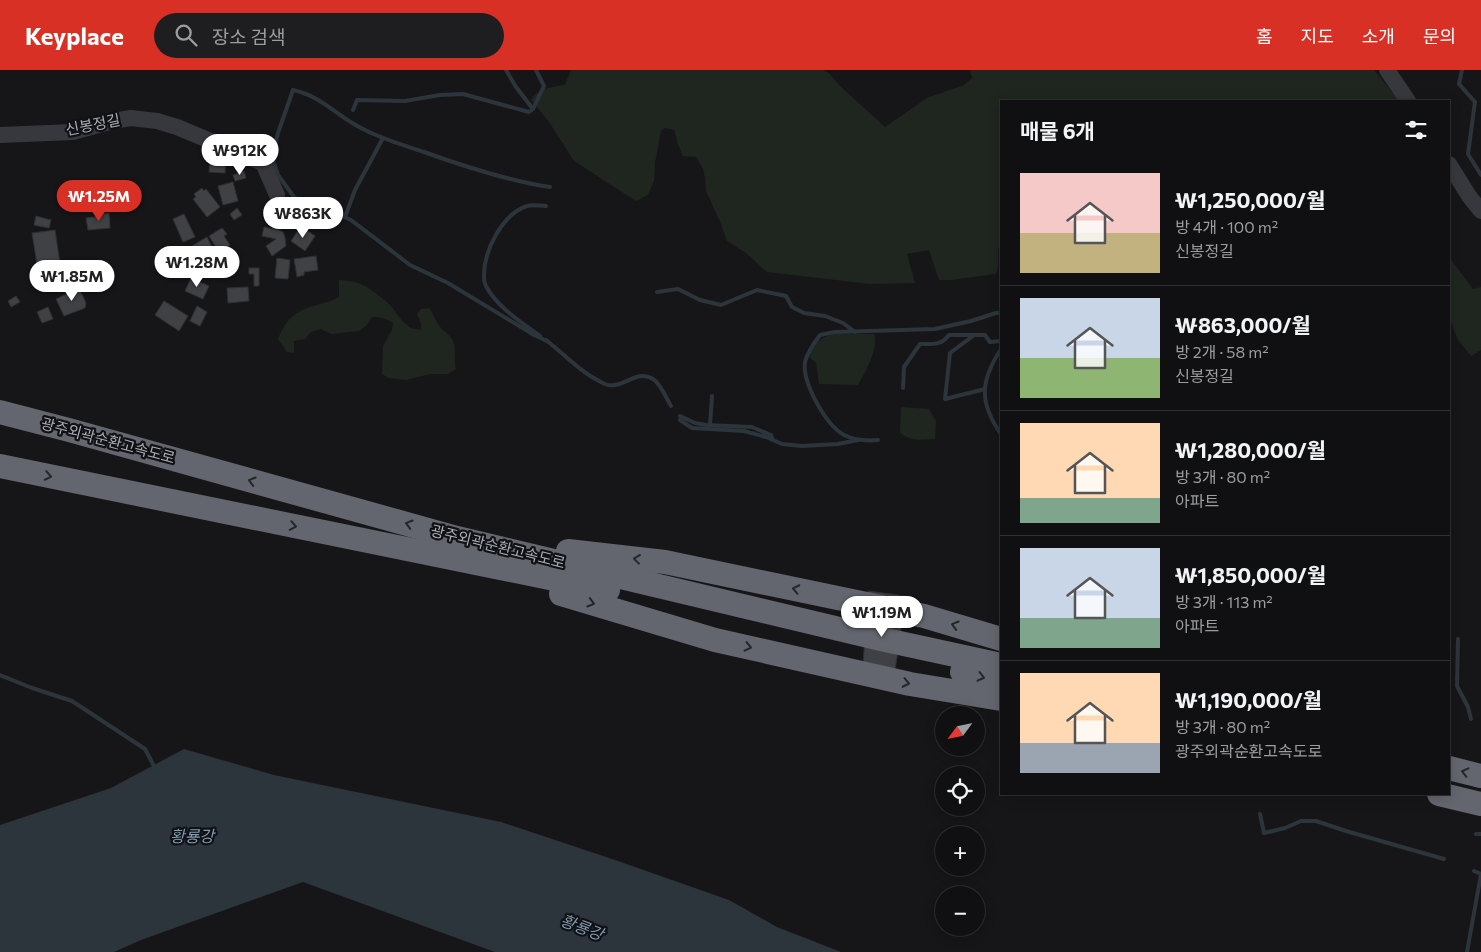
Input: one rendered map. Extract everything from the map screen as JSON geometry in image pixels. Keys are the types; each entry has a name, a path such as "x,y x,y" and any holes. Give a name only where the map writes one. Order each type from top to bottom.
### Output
{"highway":[{"name":"광주외곽순환고속도로","path":"0,412 457,538 881,639 1000,665"},
{"name":"광주외곽순환고속도로","path":"0,466 631,595 885,652 1000,682"},
{"path":"457,538 665,562 924,616 1000,639"},
{"path":"410,550 715,640 910,684 1000,699"},
{"path":"1450,768 1481,776"},
{"path":"1443,795 1481,804"}],"street":[{"path":"1387,70 1407,100"},
{"name":"신봉정길","path":"0,135 73,132 131,118 157,121 263,163 277,195"},
{"path":"1450,166 1481,212"}],"shaded area":[{"path":"571,70 823,70 830,74 839,85 885,127 927,98 964,85 972,78 970,70 1374,70 1398,100 1000,100 1000,248 998,249 996,274 939,280 929,250 907,254 915,283 870,284 767,272 746,253 727,241 706,191 703,169 696,157 683,156 674,130 665,128 661,131 655,163 654,181 648,195 636,201 574,161 549,122 531,100 537,93 550,87 565,85"},
{"path":"1450,258 1473,289 1481,287 1481,350 1471,356 1458,340 1450,320"},
{"path":"339,280 356,282 369,288 389,304 403,322 411,328 421,329 421,323 417,314 421,309 429,308 440,327 453,341 456,369 448,374 430,374 406,380 389,378 382,374 383,346 392,330 393,323 378,317 372,317 367,325 359,331 331,334 321,329 311,332 305,339 294,341 294,353 287,352 278,339 285,325 299,312 339,297"},
{"path":"836,334 874,334 875,346 873,353 858,385 819,384 816,363 809,357 819,341"},
{"path":"901,407 929,409 936,421 935,439 912,439 900,432"}],"water":[{"name":"황룡강","path":"184,749 274,775 501,822 729,900 777,927 841,952 495,952 303,882 141,940 114,952 0,952 0,825 111,788"}],"building":[{"path":"210,154 226,155 225,173 209,172"},
{"path":"244,171 246,178 235,181 233,175"},
{"path":"233,182 238,201 223,205 218,186"},
{"path":"202,188 204,191 206,189 220,207 207,217 193,199 196,197 194,194"},
{"path":"282,206 292,206 292,213 281,212"},
{"path":"237,208 242,215 234,220 230,214"},
{"path":"270,211 278,212 276,223 269,222"},
{"path":"109,213 110,228 88,230 86,218"},
{"path":"279,213 290,214 289,218 285,218 284,226 278,225"},
{"path":"184,214 195,237 183,242 173,219"},
{"path":"36,216 51,220 49,228 34,225"},
{"path":"301,226 315,236 305,251 291,241"},
{"path":"264,227 283,232 285,238 286,246 272,256 266,246 276,239 262,236"},
{"path":"222,228 227,234 224,236 230,245 219,252 209,236"},
{"path":"55,230 61,270 57,270 58,275 39,277 32,233"},
{"path":"207,237 213,249 199,257 192,246"},
{"path":"316,256 318,270 304,272 304,275 297,277 294,259"},
{"path":"277,258 290,260 288,279 275,278"},
{"path":"249,268 259,268 259,286 254,286 254,274 249,274"},
{"path":"191,278 209,286 203,299 185,291"},
{"path":"248,287 249,301 228,303 227,288"},
{"path":"79,288 86,303 85,308 64,316 56,299"},
{"path":"16,296 20,302 11,307 8,301"},
{"path":"164,301 188,316 179,331 155,315"},
{"path":"197,306 207,312 200,326 190,321"},
{"path":"48,307 53,319 42,323 37,312"},
{"path":"868,591 906,596 892,691 862,680"}],"waterway":[{"path":"353,110 357,100 405,101 440,95 463,94 529,112 533,109 506,70"},
{"path":"533,109 544,86 536,70"},
{"path":"1462,70 1459,84 1475,102 1468,154 1481,175"},
{"path":"547,341 448,283 410,265 351,220 331,211 311,206 294,197 278,175 272,157 293,90 313,97 354,124 385,139 454,163 518,181 550,187"},
{"path":"345,217 355,190 383,138"},
{"path":"540,336 510,314 496,300 485,285 484,275 487,255 502,225 518,210 527,206 546,206"},
{"path":"657,292 678,289 700,300 721,305 757,290 786,296 792,307 804,313 825,316 843,323 855,332"},
{"path":"878,440 861,440 844,435 830,422 817,403 807,381 805,362 820,335 835,332 935,329 1000,313"},
{"path":"903,388 904,367 920,344 939,343 949,335 985,335 990,342 1000,341"},
{"path":"973,336 950,353 945,399 985,389"},
{"path":"546,340 581,370 605,384 617,385 641,376 653,379 661,388 671,406"},
{"path":"1000,351 989,371 985,392 989,412 1000,432"},
{"path":"710,425 712,396"},
{"path":"680,416 695,423 706,425 752,427 771,435 773,440"},
{"path":"680,420 692,428 744,431 782,444 802,446 838,444 858,440"},
{"path":"1458,639 1457,686 1468,707 1471,719"},
{"path":"0,675 72,701 145,749 155,768"},
{"path":"1260,814 1264,833 1285,828 1301,821 1316,821 1444,859"},
{"path":"1476,834 1481,834"},
{"path":"1474,871 1481,874"},
{"path":"1467,952 1481,874"}]}
